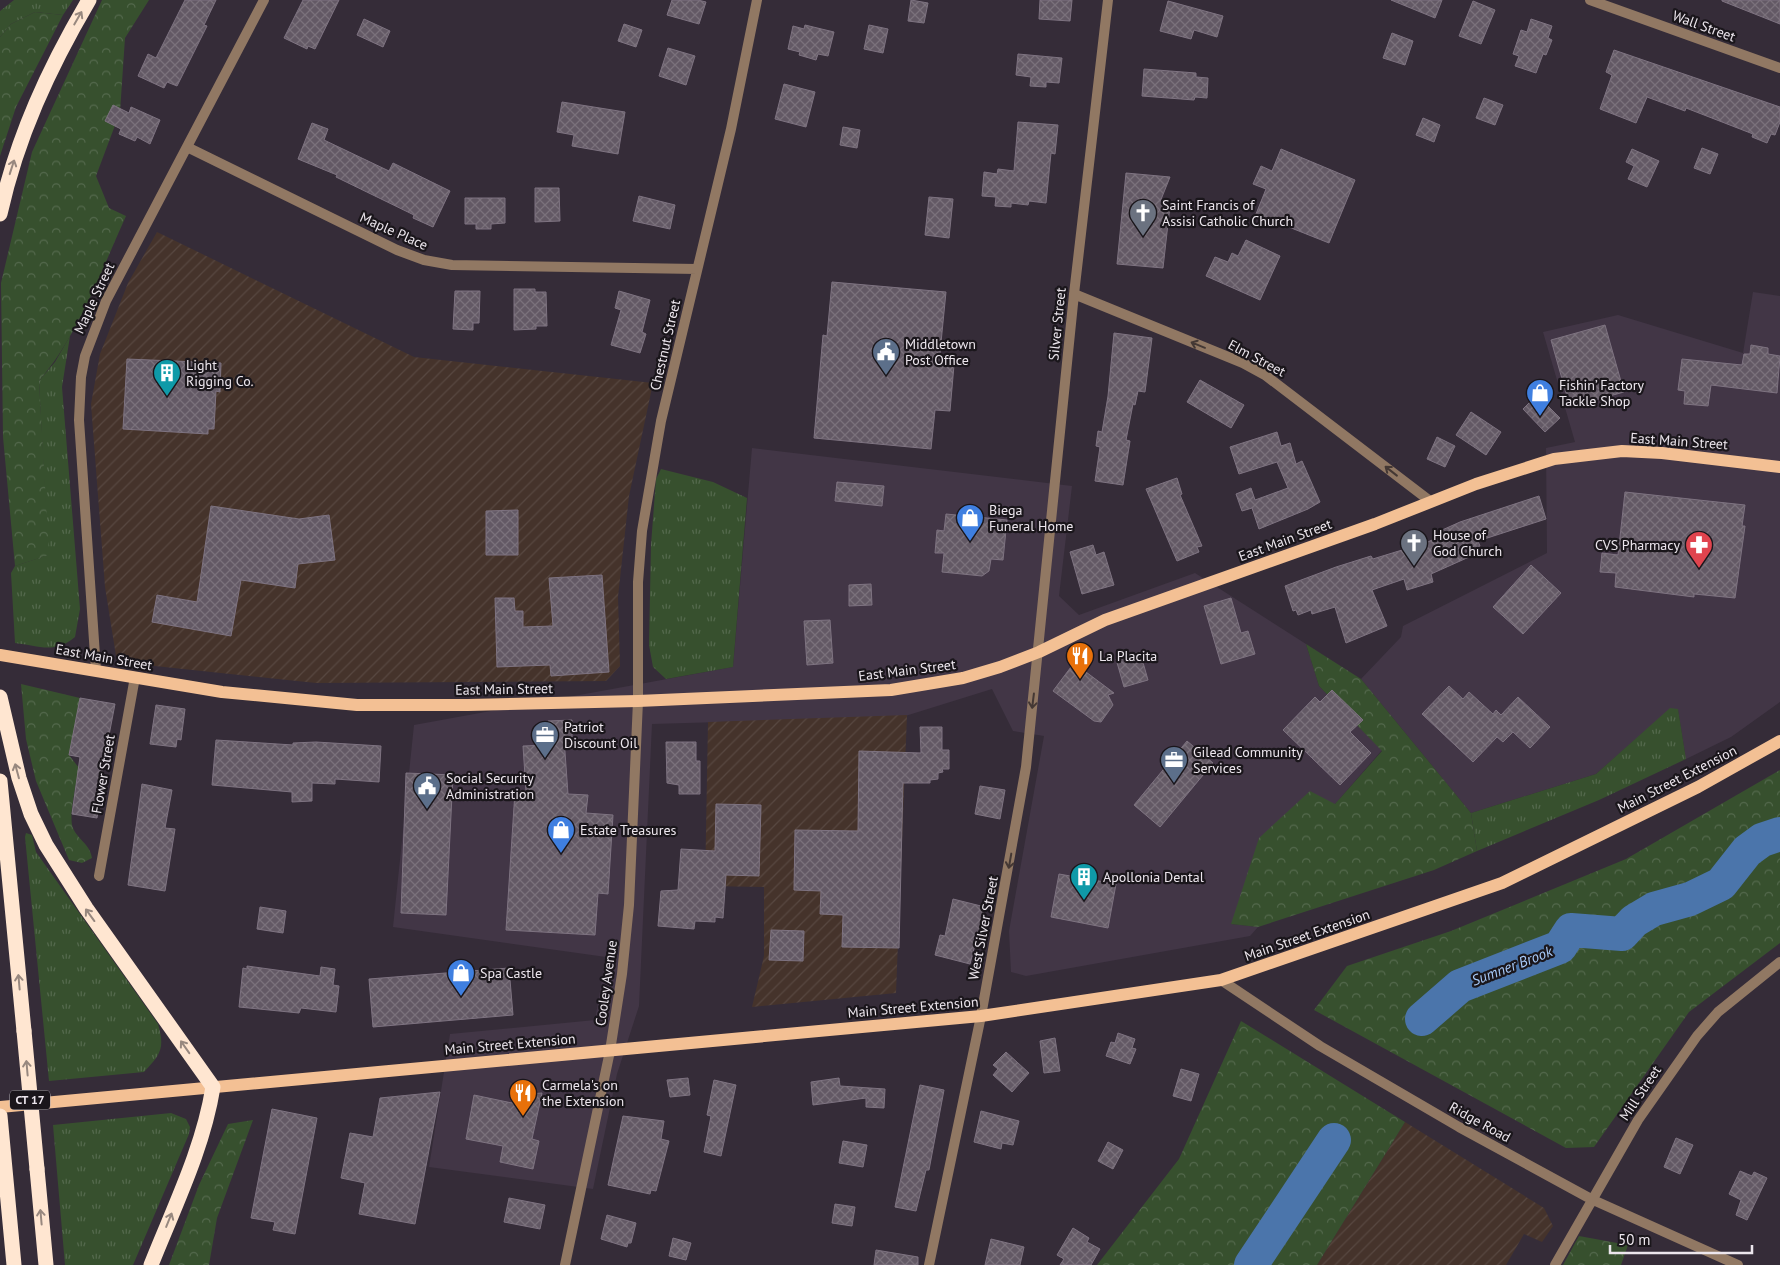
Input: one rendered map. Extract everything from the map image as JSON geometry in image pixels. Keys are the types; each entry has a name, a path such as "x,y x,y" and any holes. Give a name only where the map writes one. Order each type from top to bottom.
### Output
{"highway":[{"path":"0,214 7,183 35,102 54,60 89,0"},
{"path":"0,697 5,725 31,814 46,845 86,908 213,1087 208,1116 199,1146 151,1265"},
{"name":"CT 17","path":"0,782 46,1265"},
{"name":"CT 17","path":"0,1116 14,1265"}],"main road":[{"name":"East Main Street","path":"0,655 222,692 357,705 638,701 891,690 963,678 1039,652 1106,620 1375,524 1430,501 1554,459 1592,453 1622,451 1662,453 1780,466"},
{"name":"Main Street Extension","path":"0,1107 981,1016 1221,980 1502,883 1698,787 1780,741"}],"street":[{"name":"Maple Street","path":"96,670 79,420 81,377 90,340 106,300 264,0"},
{"name":"Chestnut Street","path":"638,701 636,634 642,531 655,446 731,129 757,0"},
{"name":"Silver Street","path":"1039,652 1074,294 1108,0"},
{"name":"Wall Street","path":"1590,0 1780,68"},
{"name":"Maple Place","path":"188,147 397,250 424,260 452,264 697,269"},
{"name":"Elm Street","path":"1074,294 1243,363 1265,375 1430,501"},
{"name":"West Silver Street","path":"929,1265 981,1016 1023,786 1039,652"},
{"name":"Flower Street","path":"99,876 135,677"},
{"name":"Cooley Avenue","path":"565,1265 610,1050 622,974 629,905 638,701"},
{"name":"Mill Street","path":"1555,1265 1591,1199 1638,1120 1697,1036 1718,1012 1780,962"},
{"name":"Ridge Road","path":"1221,980 1320,1046 1459,1127 1591,1199 1738,1265"}],"shaded area":[{"path":"157,232 414,357 653,383 629,496 618,597 620,666 606,681 316,683 136,664 116,656 105,587 91,404 100,354 128,283"},
{"path":"1753,292 1780,296 1780,702 1731,737 1686,759 1678,710 1670,709 1596,774 1471,813 1361,679 1401,637 1403,626 1547,553 1546,448 1575,442 1543,332 1618,315 1743,353"},
{"path":"752,448 1072,486 1059,596 1079,615 1195,573 1306,644 1319,686 1382,750 1231,924 1258,927 1250,936 1026,976 1011,972 1009,931 1044,736 1013,731 992,689 902,717 652,724 639,1006 617,1074 593,1189 429,1167 450,1034 595,1020 606,957 393,927 414,725 733,667"},
{"path":"907,715 896,993 752,1007 764,956 764,887 705,886 708,722"},
{"path":"1405,1122 1544,1208 1553,1226 1542,1242 1524,1234 1506,1265 1317,1265"}],"green space":[{"path":"14,0 73,0 63,15 35,12 11,24 0,37 0,11"},
{"path":"102,0 149,0 125,38 120,112 96,176 109,208 126,216 77,324 66,344 39,381 49,555 15,566 3,437 1,283 32,152"},
{"path":"35,12 63,15 16,107 0,156 0,37 11,24"},
{"path":"70,336 62,387 80,609 75,637 61,646 46,648 15,643 11,573 15,566 48,555 39,381 55,362"},
{"path":"661,469 713,482 747,498 733,667 666,679 653,667 649,645 651,545 656,479"},
{"path":"1306,644 1361,679 1471,813 1477,851 1434,870 1258,927 1231,924 1259,838 1310,791 1335,804 1382,751 1319,686"},
{"path":"21,684 80,698 69,755 79,768 72,808 73,828 89,849 92,858 82,863 69,860 36,781 26,739"},
{"path":"1670,708 1678,709 1686,759 1599,800 1477,851 1471,813 1596,774"},
{"path":"1780,770 1780,943 1689,1012 1594,1147 1566,1148 1314,1010 1347,966 1451,931 1626,859"},
{"path":"26,833 32,835 36,852 158,1024 161,1039 160,1050 144,1072 49,1081"},
{"path":"1241,1021 1405,1122 1317,1265 1097,1265 1179,1159"},
{"path":"171,1113 186,1119 190,1127 189,1134 133,1265 65,1265 53,1125"},
{"path":"253,1120 217,1218 209,1265 169,1265 199,1185 228,1124"},
{"path":"1579,1236 1628,1245 1621,1265 1563,1265"}],"building":[{"path":"185,0 216,0 204,25 207,26 177,86 167,82 164,88 138,76 148,54 156,58"},
{"path":"303,0 339,0 315,49 308,46 307,49 284,38"},
{"path":"672,0 698,0 706,2 699,24 667,15"},
{"path":"911,0 928,3 924,23 908,21"},
{"path":"1040,0 1072,0 1070,21 1039,19"},
{"path":"1391,0 1442,0 1435,18"},
{"path":"1780,0 1780,24 1722,1"},
{"path":"1168,1 1223,16 1217,37 1194,30 1191,39 1160,31"},
{"path":"1473,1 1495,10 1481,44 1459,36"},
{"path":"364,19 390,31 383,47 357,35"},
{"path":"1531,19 1552,26 1548,38 1552,40 1546,55 1543,54 1536,73 1515,66 1519,56 1513,54 1521,30 1527,32"},
{"path":"624,24 642,30 636,47 618,41"},
{"path":"805,25 834,32 828,56 818,54 816,60 799,55 800,52 788,49 793,26 804,29"},
{"path":"869,25 888,29 883,53 864,49"},
{"path":"1392,33 1413,41 1405,65 1383,58"},
{"path":"668,48 695,56 686,85 659,76"},
{"path":"1614,50 1780,107 1780,122 1775,135 1771,134 1767,143 1752,137 1753,134 1686,108 1685,111 1647,97 1636,123 1600,109 1612,75 1606,72"},
{"path":"1018,54 1062,58 1059,83 1046,82 1046,87 1030,86 1031,77 1016,75"},
{"path":"1144,69 1196,73 1196,77 1208,78 1207,98 1195,97 1194,100 1142,96"},
{"path":"784,84 815,92 806,127 775,119"},
{"path":"1484,98 1503,105 1495,125 1476,118"},
{"path":"562,102 625,112 618,154 572,146 574,135 557,132"},
{"path":"113,105 129,113 131,107 160,120 150,144 137,137 135,141 119,134 121,129 105,121"},
{"path":"1423,118 1440,125 1434,142 1416,135"},
{"path":"1018,122 1058,125 1055,154 1051,153 1046,203 1029,201 1028,205 1011,203 1011,207 995,206 996,197 982,196 984,172 997,174 998,169 1014,171"},
{"path":"312,123 328,129 324,140 389,171 393,163 450,191 433,227 413,218 414,215 336,177 337,175 298,159"},
{"path":"843,127 860,130 857,148 840,145"},
{"path":"1702,148 1718,154 1710,174 1694,168"},
{"path":"1281,149 1355,180 1329,243 1256,214 1266,189 1253,184 1261,166 1272,171"},
{"path":"1632,149 1659,161 1647,187 1628,179 1634,166 1626,162"},
{"name":"Saint Francis of Assisi Catholic Church","path":"1126,173 1170,177 1160,202 1170,206 1163,268 1117,264"},
{"path":"535,188 559,188 560,221 535,222"},
{"path":"639,196 675,205 670,229 633,221"},
{"path":"929,197 953,199 949,238 925,235"},
{"path":"465,198 505,198 505,223 491,224 491,229 476,229 476,224 465,224"},
{"path":"1246,240 1280,256 1260,300 1206,276 1215,257 1228,262 1232,253 1238,256"},
{"name":"Middletown Post Office","path":"832,282 946,292 939,363 954,365 950,411 935,410 931,449 814,438 823,335 827,336"},
{"path":"514,289 535,289 535,292 546,292 547,326 536,326 536,329 514,330"},
{"path":"455,291 480,291 479,323 473,323 473,330 453,329"},
{"path":"619,291 650,300 642,332 646,334 640,353 611,345 621,310 615,308"},
{"path":"1605,325 1624,392 1570,407 1551,340"},
{"path":"1114,333 1152,338 1145,392 1138,391 1135,405 1133,404 1126,440 1130,441 1123,485 1095,481 1100,447 1096,446 1098,431 1102,432 1108,396"},
{"path":"1751,345 1768,348 1768,354 1780,356 1777,393 1711,385 1708,406 1684,404 1685,391 1678,390 1682,359 1742,365 1744,354 1750,354"},
{"name":"Light Rigging Co.","path":"127,359 221,363 220,392 216,391 214,429 208,429 208,434 123,429"},
{"path":"1200,380 1244,405 1231,428 1187,402"},
{"path":"1537,395 1560,418 1545,432 1523,409"},
{"path":"1471,412 1501,432 1486,455 1456,435"},
{"path":"1277,432 1281,446 1290,443 1296,464 1302,461 1320,502 1308,509 1259,529 1252,508 1242,511 1236,494 1251,488 1255,500 1288,488 1277,462 1239,474 1230,447"},
{"path":"1437,437 1455,446 1445,467 1427,459"},
{"path":"1177,478 1182,494 1180,495 1202,546 1197,547 1199,552 1177,561 1146,489"},
{"path":"837,482 884,486 882,506 835,501"},
{"name":"CVS Pharmacy","path":"1625,492 1745,505 1742,526 1745,526 1735,598 1694,594 1694,597 1615,587 1616,573 1600,572 1602,553 1618,555"},
{"path":"1539,496 1546,519 1478,541 1480,546 1476,547 1478,553 1431,574 1433,582 1407,590 1404,579 1372,590 1387,626 1346,643 1335,607 1312,614 1311,610 1298,615 1296,610 1293,611 1285,586 1371,556 1373,559 1425,543 1442,536 1440,531 1460,522"},
{"path":"211,506 299,519 329,515 335,560 298,564 295,588 241,580 231,636 152,622 157,595 197,602"},
{"path":"518,510 518,555 486,555 486,511"},
{"name":"Biega Funeral Home","path":"946,514 1007,520 1003,560 991,559 989,571 982,576 942,572 944,553 935,553 937,530 944,531"},
{"path":"1093,545 1096,555 1104,552 1114,585 1082,594 1070,552"},
{"path":"1531,565 1561,593 1523,634 1493,607"},
{"path":"602,575 609,672 551,676 550,665 497,667 495,598 514,598 515,611 523,611 523,627 553,626 549,578"},
{"path":"871,584 872,605 849,606 849,585"},
{"path":"1231,598 1241,633 1248,631 1255,654 1221,664 1204,606"},
{"path":"830,620 833,663 807,665 804,621"},
{"path":"1140,652 1148,680 1124,687 1116,659"},
{"path":"1074,663 1114,693 1108,695 1113,705 1101,722 1094,721 1053,691"},
{"path":"1449,686 1463,699 1469,692 1493,714 1496,710 1501,715 1518,697 1550,727 1530,748 1513,732 1503,742 1497,737 1473,762 1422,714"},
{"path":"1332,690 1363,720 1350,732 1371,753 1340,785 1283,730 1315,697 1320,702"},
{"path":"80,698 115,704 101,777 103,777 97,818 72,814 80,757 69,755"},
{"path":"156,705 185,709 181,740 177,739 176,747 150,744"},
{"name":"Estate Treasures","path":"572,720 572,737 564,738 568,794 588,795 586,813 613,815 608,894 598,893 595,935 506,930 515,791 526,791 523,746 550,745 548,721"},
{"path":"920,727 942,727 942,750 949,750 949,769 942,769 943,772 938,773 938,779 930,780 930,783 903,783 899,948 842,947 843,915 820,914 821,891 794,890 795,830 858,831 859,751 921,753"},
{"path":"216,740 293,745 293,743 316,742 381,746 379,782 335,779 335,784 312,783 312,801 292,802 292,792 212,785"},
{"name":"Gilead Community Services","path":"1187,741 1213,763 1160,827 1134,805"},
{"path":"666,742 696,742 696,761 700,761 700,794 679,794 679,785 667,783"},
{"path":"406,773 453,775 446,915 401,913"},
{"path":"142,784 172,790 165,828 175,829 165,891 128,885"},
{"path":"980,786 1005,790 1000,819 975,814"},
{"path":"716,804 761,805 759,876 726,875 723,918 715,917 715,922 695,921 694,929 658,926 661,891 678,890 681,849 715,851"},
{"name":"Apollonia Dental","path":"1059,874 1116,884 1108,928 1051,917"},
{"path":"953,899 985,907 970,964 935,955 940,935 945,936"},
{"path":"260,907 286,911 283,933 257,929"},
{"path":"771,930 804,931 803,961 769,960"},
{"path":"247,966 320,976 321,967 335,969 333,985 339,986 336,1012 301,1008 299,1013 239,1007 243,968 247,969"},
{"path":"509,968 513,1015 373,1027 369,979"},
{"path":"1118,1033 1135,1039 1132,1048 1136,1049 1130,1064 1106,1056 1111,1042 1115,1043"},
{"path":"1055,1038 1060,1071 1044,1073 1040,1041"},
{"path":"1006,1052 1029,1073 1012,1092 993,1075 998,1069 993,1065"},
{"path":"1181,1069 1199,1074 1191,1101 1173,1096"},
{"path":"688,1078 690,1095 670,1097 667,1080"},
{"path":"839,1078 840,1086 885,1089 884,1108 866,1107 866,1098 813,1105 811,1082"},
{"path":"714,1080 736,1085 721,1156 704,1152 711,1116 707,1115"},
{"path":"920,1085 944,1090 929,1170 926,1170 916,1211 895,1207"},
{"path":"440,1092 415,1224 359,1214 365,1183 341,1178 350,1133 373,1137 380,1098"},
{"path":"542,1093 532,1139 539,1141 533,1169 500,1162 503,1146 466,1139 474,1095 512,1103 514,1095"},
{"path":"272,1109 317,1118 295,1234 273,1230 275,1222 251,1218"},
{"path":"981,1111 1019,1121 1013,1145 1002,1143 1001,1149 974,1142"},
{"path":"623,1116 664,1121 661,1139 669,1141 656,1191 651,1190 650,1194 608,1185"},
{"path":"1676,1138 1693,1145 1680,1174 1664,1167"},
{"path":"843,1141 867,1145 863,1167 839,1163"},
{"path":"1108,1142 1123,1150 1113,1169 1098,1161"},
{"path":"1740,1171 1752,1176 1754,1172 1767,1178 1747,1220 1736,1215 1741,1200 1729,1194"},
{"path":"509,1198 545,1205 540,1229 504,1222"},
{"path":"835,1204 855,1207 852,1226 832,1223"},
{"path":"607,1215 636,1223 631,1243 628,1243 627,1247 601,1239"},
{"path":"1073,1228 1089,1238 1087,1242 1100,1249 1091,1265 1060,1265 1064,1259 1057,1255"},
{"path":"673,1238 691,1243 686,1260 669,1256"},
{"path":"991,1239 1024,1247 1020,1265 985,1265"},
{"path":"876,1250 918,1257 918,1265 874,1265"}],"waterway":[{"name":"Sumner Brook","path":"1422,1019 1460,986 1560,947 1571,930 1622,934 1634,921 1654,909 1690,899 1721,884 1747,851 1762,840 1780,834"},
{"name":"Sumner Brook","path":"1251,1265 1334,1140"}],"place":[{"name":"Saint Francis of Assisi Catholic Church","path":"1143,237"},
{"name":"Middletown Post Office","path":"886,376"},
{"name":"Light Rigging Co.","path":"167,397"},
{"name":"Fishin’ Factory Tackle Shop","path":"1540,417"},
{"name":"Biega Funeral Home","path":"970,542"},
{"name":"House of God Church","path":"1414,567"},
{"name":"CVS Pharmacy","path":"1699,569"},
{"name":"La Placita","path":"1080,680"},
{"name":"Patriot Discount Oil","path":"545,759"},
{"name":"Gilead Community Services","path":"1174,784"},
{"name":"Social Security Administration","path":"427,810"},
{"name":"Estate Treasures","path":"561,854"},
{"name":"Apollonia Dental","path":"1084,901"},
{"name":"Spa Castle","path":"461,997"},
{"name":"Carmela's on the Extension","path":"523,1117"}]}
